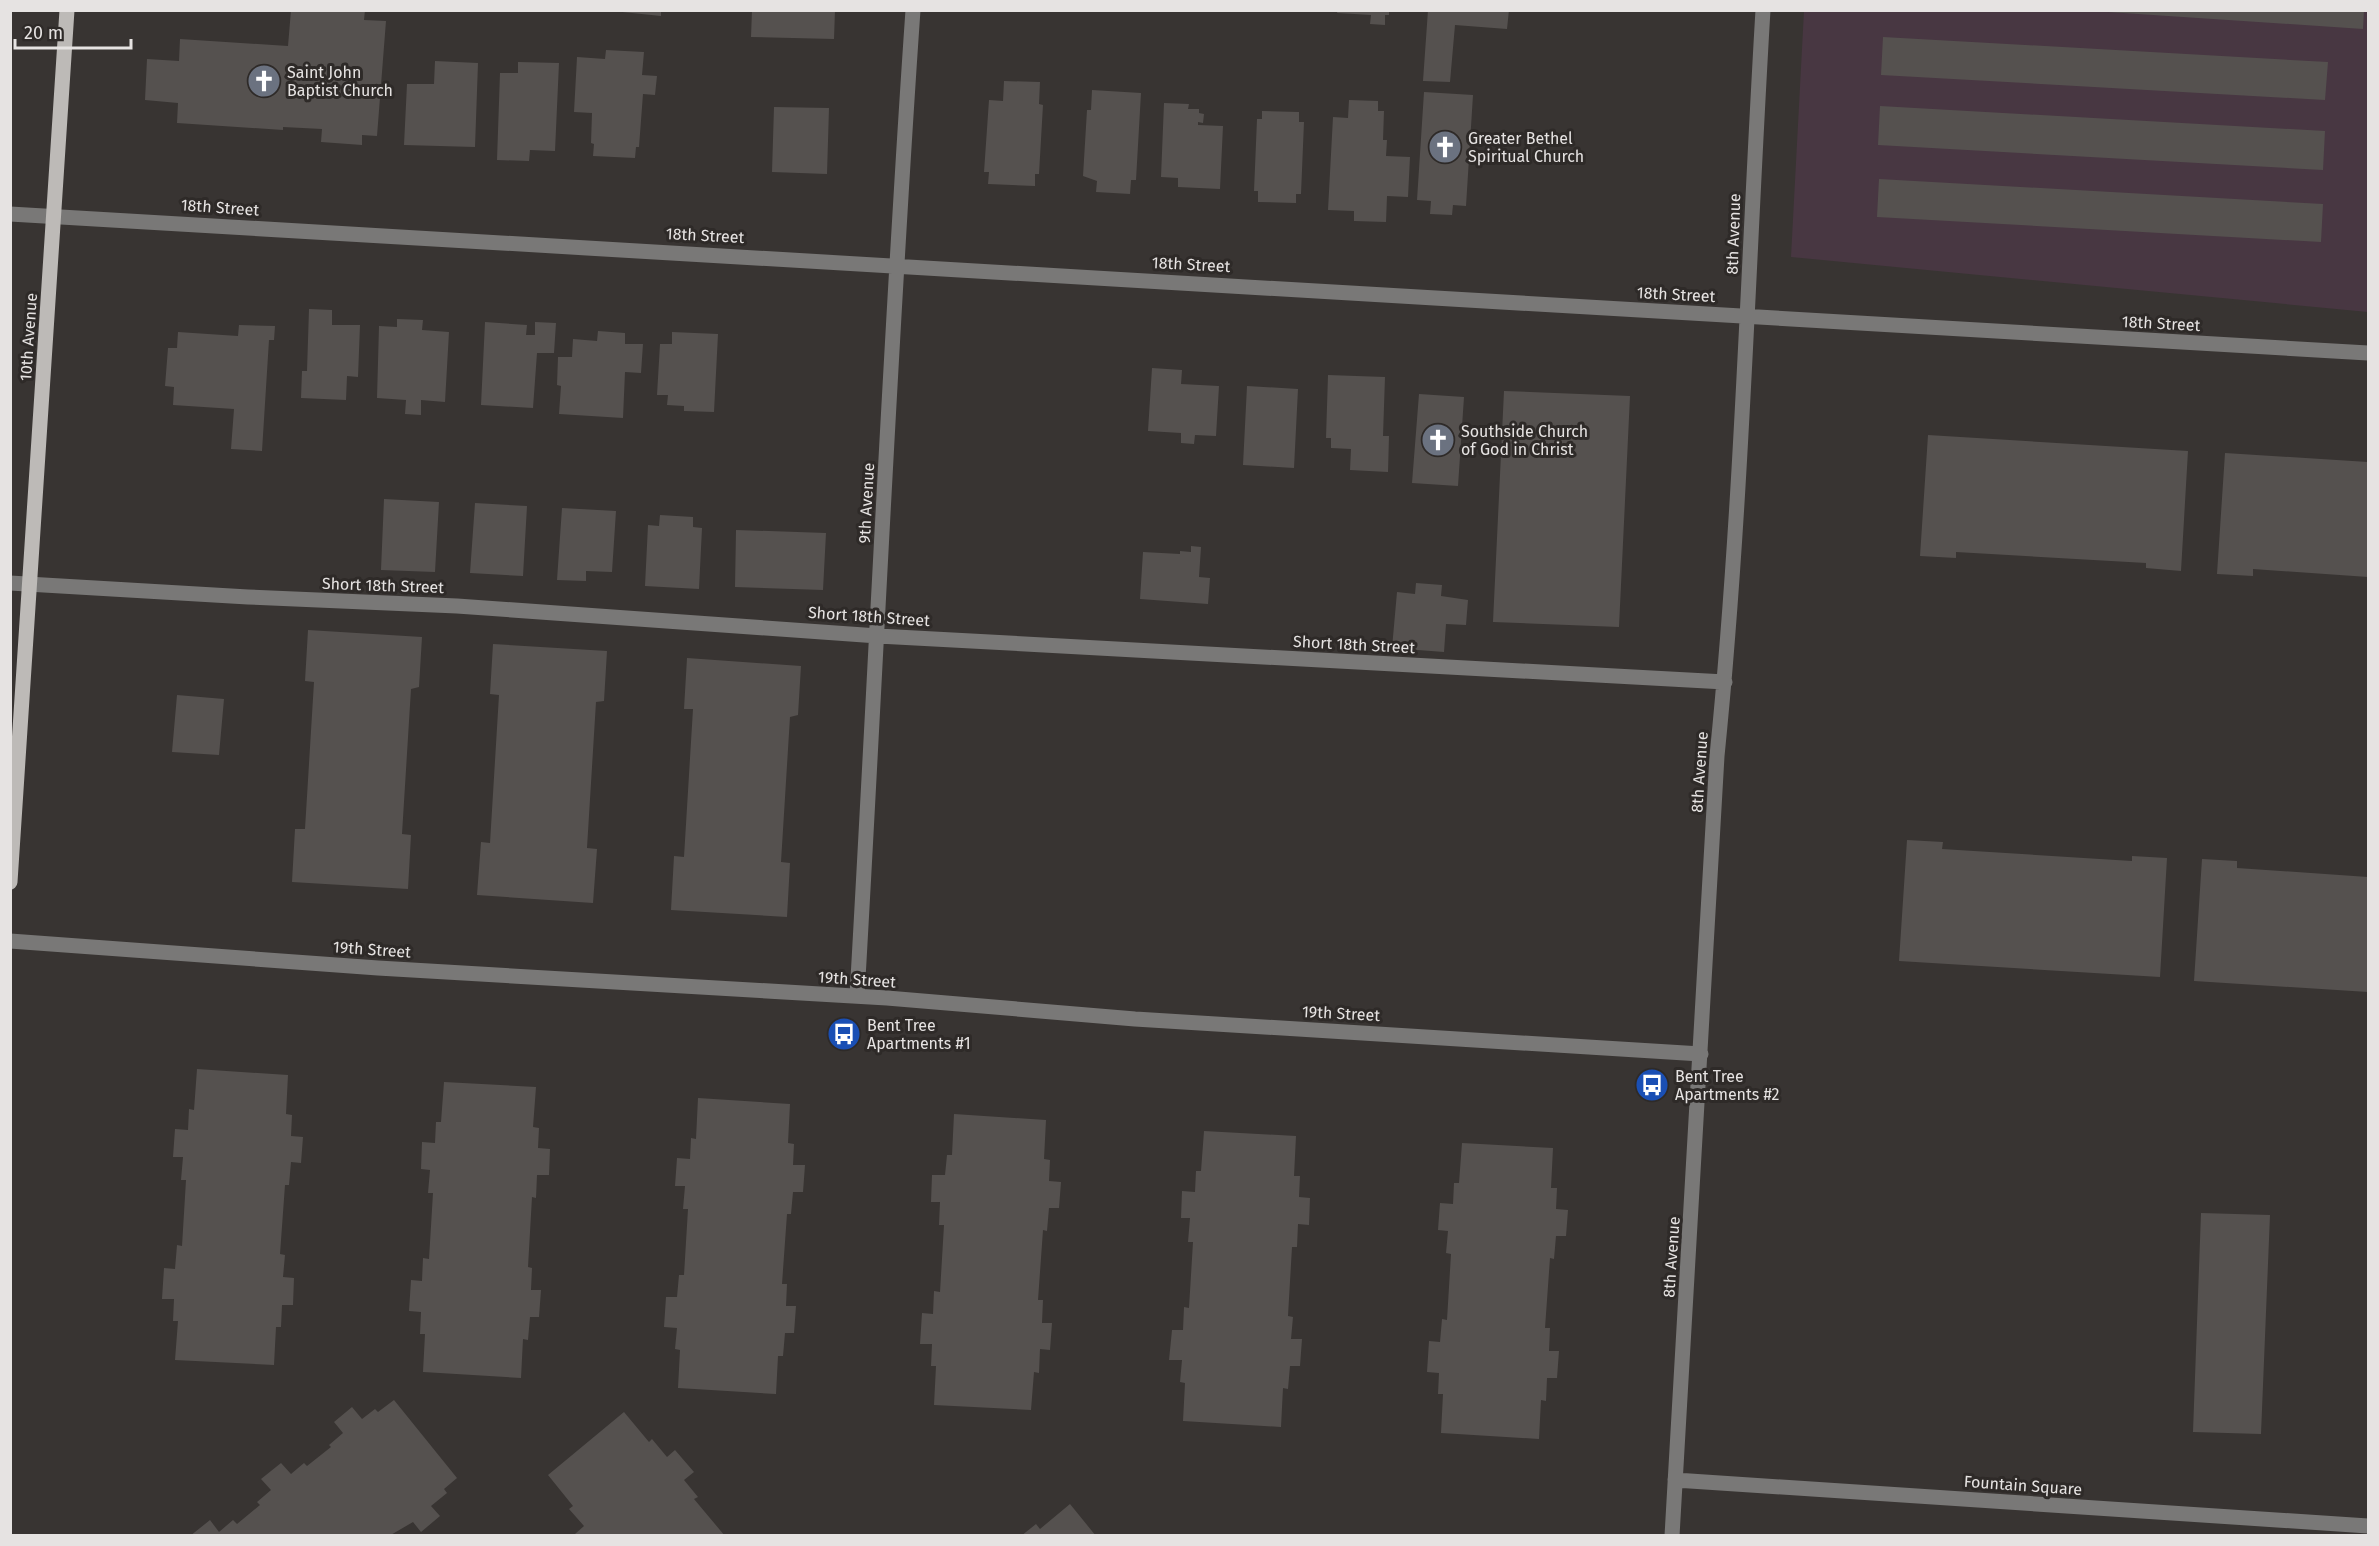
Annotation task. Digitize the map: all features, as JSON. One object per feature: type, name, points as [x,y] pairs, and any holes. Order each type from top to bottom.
[{"type":"main road","name":"10th Avenue","points":[[10,882],[67,10]]},
{"type":"street","name":"9th Avenue","points":[[857,996],[879,636],[895,264],[913,10]]},
{"type":"street","name":"8th Avenue","points":[[1672,1536],[1717,756],[1725,682],[1748,316],[1752,188],[1763,10]]},
{"type":"street","name":"18th Street","points":[[10,214],[895,264],[2368,353]]},
{"type":"street","name":"Short 18th Street","points":[[10,582],[248,597],[457,606],[879,636],[1725,682]]},
{"type":"street","name":"19th Street","points":[[10,941],[378,968],[857,996],[1135,1019],[1701,1054]]},
{"type":"street","name":"Fountain Square","points":[[1675,1480],[2368,1526]]},
{"type":"shaded area","points":[[1804,11],[2368,11],[2368,312],[1791,257]]},
{"type":"building","name":"Saint John Baptist Church","points":[[291,10],[365,10],[364,20],[386,21],[377,136],[362,135],[362,145],[321,142],[322,129],[283,127],[283,130],[177,123],[178,103],[145,100],[147,59],[179,61],[180,39],[288,46]]},
{"type":"building","points":[[603,10],[661,10],[661,16]]},
{"type":"building","points":[[752,10],[835,10],[834,39],[751,37]]},
{"type":"building","points":[[1338,10],[1389,10],[1389,15],[1385,15],[1385,25],[1370,24],[1371,15],[1337,13]]},
{"type":"building","points":[[1428,10],[1509,10],[1507,29],[1455,25],[1450,82],[1423,81]]},
{"type":"building","points":[[2078,10],[2364,10],[2363,29]]},
{"type":"building","points":[[1883,37],[2328,62],[2325,100],[1881,75]]},
{"type":"building","points":[[606,50],[644,52],[642,75],[657,76],[655,95],[643,94],[639,147],[636,147],[635,158],[593,156],[592,113],[574,112],[577,57],[605,59]]},
{"type":"building","points":[[435,61],[478,63],[475,147],[404,145],[407,84],[434,84]]},
{"type":"building","points":[[518,62],[559,63],[555,151],[530,150],[529,161],[497,160],[500,73],[518,73]]},
{"type":"building","points":[[1004,81],[1040,82],[1039,104],[1043,105],[1039,174],[1035,174],[1035,186],[988,184],[989,172],[984,172],[989,100],[1003,101]]},
{"type":"building","points":[[1092,90],[1141,93],[1136,180],[1131,180],[1130,194],[1096,192],[1097,181],[1083,176],[1087,110],[1091,110]]},
{"type":"building","name":"Greater Bethel Spiritual Church","points":[[1424,92],[1473,95],[1466,206],[1453,205],[1452,215],[1430,214],[1431,201],[1417,200]]},
{"type":"building","points":[[1349,100],[1378,101],[1378,111],[1384,111],[1383,140],[1387,140],[1386,156],[1410,157],[1408,197],[1387,196],[1386,222],[1354,221],[1354,211],[1328,210],[1333,117],[1348,118]]},
{"type":"building","points":[[1164,103],[1189,104],[1188,109],[1199,109],[1199,113],[1204,114],[1203,123],[1198,122],[1198,125],[1223,126],[1220,189],[1178,187],[1178,178],[1161,177]]},
{"type":"building","points":[[1880,106],[2325,131],[2323,170],[1878,145]]},
{"type":"building","points":[[774,107],[829,108],[827,174],[772,172]]},
{"type":"building","points":[[1262,111],[1299,112],[1299,122],[1304,122],[1301,194],[1296,194],[1296,203],[1258,202],[1258,191],[1254,191],[1257,119],[1262,119]]},
{"type":"building","points":[[1879,179],[2323,204],[2321,242],[1877,217]]},
{"type":"building","points":[[309,309],[332,310],[332,325],[360,325],[358,377],[347,376],[346,400],[301,398],[302,371],[307,371]]},
{"type":"building","points":[[397,319],[423,320],[422,330],[449,332],[445,402],[421,400],[421,415],[405,414],[406,400],[377,398],[379,326],[397,327]]},
{"type":"building","points":[[485,322],[527,325],[526,335],[535,335],[535,322],[556,323],[554,353],[537,353],[533,408],[481,405]]},
{"type":"building","points":[[239,325],[275,326],[274,340],[269,340],[262,451],[231,449],[234,409],[173,405],[174,387],[165,386],[168,348],[177,348],[178,332],[238,336]]},
{"type":"building","points":[[598,331],[625,333],[625,344],[643,344],[641,373],[625,372],[623,418],[559,414],[561,386],[557,385],[558,357],[572,357],[573,339],[597,341]]},
{"type":"building","points":[[672,332],[718,334],[714,412],[684,411],[684,406],[667,405],[668,395],[657,395],[660,344],[672,344]]},
{"type":"building","points":[[1152,368],[1182,370],[1181,384],[1219,386],[1216,436],[1195,435],[1194,444],[1181,443],[1181,433],[1148,431]]},
{"type":"building","points":[[1328,375],[1385,377],[1383,436],[1389,436],[1388,472],[1350,470],[1351,449],[1331,448],[1331,438],[1326,438]]},
{"type":"building","points":[[1247,386],[1298,389],[1294,468],[1243,465]]},
{"type":"building","points":[[1504,391],[1630,396],[1619,627],[1493,622]]},
{"type":"building","name":"Southside Church of God in Christ","points":[[1419,394],[1464,397],[1458,486],[1412,483]]},
{"type":"building","points":[[1928,435],[2188,451],[2181,571],[2146,568],[2146,563],[1956,552],[1956,558],[1920,556]]},
{"type":"building","points":[[2225,453],[2368,462],[2368,577],[2253,569],[2253,576],[2217,574]]},
{"type":"building","points":[[384,499],[439,502],[435,572],[381,570]]},
{"type":"building","points":[[475,503],[527,506],[523,576],[470,573]]},
{"type":"building","points":[[562,508],[616,511],[612,572],[586,571],[586,581],[557,580]]},
{"type":"building","points":[[660,515],[693,517],[693,527],[702,528],[699,589],[645,586],[648,525],[659,526]]},
{"type":"building","points":[[736,530],[826,533],[823,590],[735,587]]},
{"type":"building","points":[[1191,546],[1201,547],[1199,577],[1210,578],[1208,604],[1140,599],[1143,552],[1180,554],[1180,551],[1191,552]]},
{"type":"building","points":[[1416,583],[1442,585],[1441,596],[1468,600],[1466,625],[1446,624],[1444,652],[1392,648],[1397,592],[1415,594]]},
{"type":"building","points":[[308,630],[422,637],[419,687],[411,689],[402,834],[411,835],[408,889],[292,882],[295,829],[305,829],[314,682],[305,681]]},
{"type":"building","points":[[493,644],[607,651],[604,701],[596,702],[587,848],[597,849],[593,903],[477,895],[481,842],[490,843],[499,695],[490,694]]},
{"type":"building","points":[[687,658],[801,666],[798,715],[790,717],[781,862],[790,863],[787,917],[671,910],[674,856],[684,857],[693,709],[684,709]]},
{"type":"building","points":[[177,695],[224,699],[219,755],[172,752]]},
{"type":"building","points":[[1907,840],[1943,842],[1942,849],[2132,861],[2132,856],[2167,858],[2160,977],[1899,961]]},
{"type":"building","points":[[2202,859],[2237,861],[2237,868],[2368,877],[2368,992],[2194,981]]},
{"type":"building","points":[[197,1069],[288,1075],[286,1114],[292,1115],[291,1136],[303,1137],[301,1163],[291,1162],[289,1185],[285,1185],[280,1254],[285,1255],[283,1277],[294,1278],[293,1305],[282,1305],[281,1327],[276,1327],[274,1365],[175,1360],[178,1321],[173,1321],[174,1299],[162,1299],[164,1268],[175,1269],[177,1245],[182,1246],[186,1180],[181,1180],[183,1157],[173,1157],[175,1129],[188,1130],[189,1109],[194,1110]]},
{"type":"building","points":[[444,1082],[536,1087],[533,1127],[539,1128],[538,1148],[550,1149],[549,1175],[537,1175],[536,1198],[532,1197],[528,1267],[532,1268],[531,1290],[541,1290],[539,1317],[530,1317],[528,1340],[523,1339],[521,1378],[423,1372],[425,1334],[420,1334],[421,1312],[409,1311],[411,1280],[422,1281],[423,1258],[429,1259],[433,1193],[428,1193],[430,1170],[421,1169],[422,1142],[435,1143],[436,1122],[441,1122]]},
{"type":"building","points":[[698,1098],[790,1104],[788,1143],[794,1144],[793,1165],[805,1165],[803,1192],[793,1192],[791,1214],[787,1214],[782,1284],[787,1284],[786,1306],[796,1306],[794,1333],[785,1333],[783,1356],[778,1356],[776,1394],[678,1388],[680,1350],[675,1349],[677,1328],[664,1327],[666,1297],[677,1297],[679,1275],[684,1275],[688,1209],[683,1209],[685,1186],[675,1186],[677,1158],[690,1159],[691,1138],[696,1139]]},
{"type":"building","points":[[954,1114],[1046,1120],[1044,1159],[1050,1160],[1049,1181],[1061,1182],[1059,1208],[1049,1208],[1047,1231],[1043,1230],[1038,1300],[1043,1300],[1042,1323],[1052,1323],[1050,1350],[1040,1349],[1039,1373],[1034,1372],[1031,1410],[934,1405],[936,1366],[931,1366],[932,1344],[920,1344],[922,1313],[933,1314],[934,1291],[940,1292],[944,1225],[939,1225],[940,1202],[931,1202],[932,1175],[945,1175],[947,1155],[952,1155]]},
{"type":"building","points":[[1204,1131],[1296,1136],[1294,1176],[1300,1176],[1299,1197],[1310,1198],[1309,1225],[1298,1224],[1297,1247],[1292,1247],[1288,1316],[1293,1317],[1291,1339],[1302,1339],[1300,1366],[1290,1366],[1288,1389],[1283,1388],[1281,1427],[1183,1421],[1185,1383],[1180,1382],[1182,1360],[1169,1360],[1172,1330],[1183,1330],[1184,1307],[1189,1308],[1193,1242],[1188,1242],[1190,1218],[1181,1218],[1182,1191],[1195,1192],[1196,1171],[1201,1171]]},
{"type":"building","points":[[1462,1143],[1553,1148],[1551,1188],[1557,1188],[1556,1209],[1568,1210],[1566,1236],[1556,1236],[1554,1259],[1550,1258],[1545,1328],[1550,1328],[1549,1351],[1559,1351],[1557,1378],[1547,1378],[1546,1401],[1541,1400],[1539,1439],[1441,1433],[1443,1394],[1438,1394],[1439,1373],[1427,1372],[1429,1341],[1440,1342],[1442,1319],[1447,1320],[1451,1254],[1446,1253],[1448,1231],[1438,1230],[1440,1203],[1453,1204],[1454,1183],[1459,1183]]},
{"type":"building","points":[[2201,1213],[2270,1215],[2261,1434],[2193,1432]]},
{"type":"building","points":[[394,1400],[457,1478],[444,1489],[447,1493],[431,1506],[440,1516],[421,1532],[413,1522],[389,1536],[190,1536],[210,1520],[219,1532],[233,1520],[237,1524],[260,1505],[257,1502],[271,1490],[261,1479],[281,1463],[291,1474],[304,1463],[307,1466],[331,1447],[329,1445],[343,1433],[334,1422],[352,1407],[362,1419],[375,1409],[378,1412]]},
{"type":"building","points":[[624,1412],[649,1442],[652,1439],[667,1457],[675,1450],[694,1472],[684,1480],[698,1497],[694,1499],[725,1536],[575,1534],[584,1526],[569,1509],[573,1506],[548,1475]]},
{"type":"building","points":[[1070,1504],[1096,1536],[1021,1536],[1036,1524],[1040,1529]]},
{"type":"place","name":"Saint John Baptist Church","points":[[264,81]]},
{"type":"place","name":"Greater Bethel Spiritual Church","points":[[1445,147]]},
{"type":"place","name":"Southside Church of God in Christ","points":[[1438,440]]},
{"type":"place","name":"Bent Tree Apartments #1","points":[[844,1034]]},
{"type":"place","name":"Bent Tree Apartments #2","points":[[1652,1085]]}]
